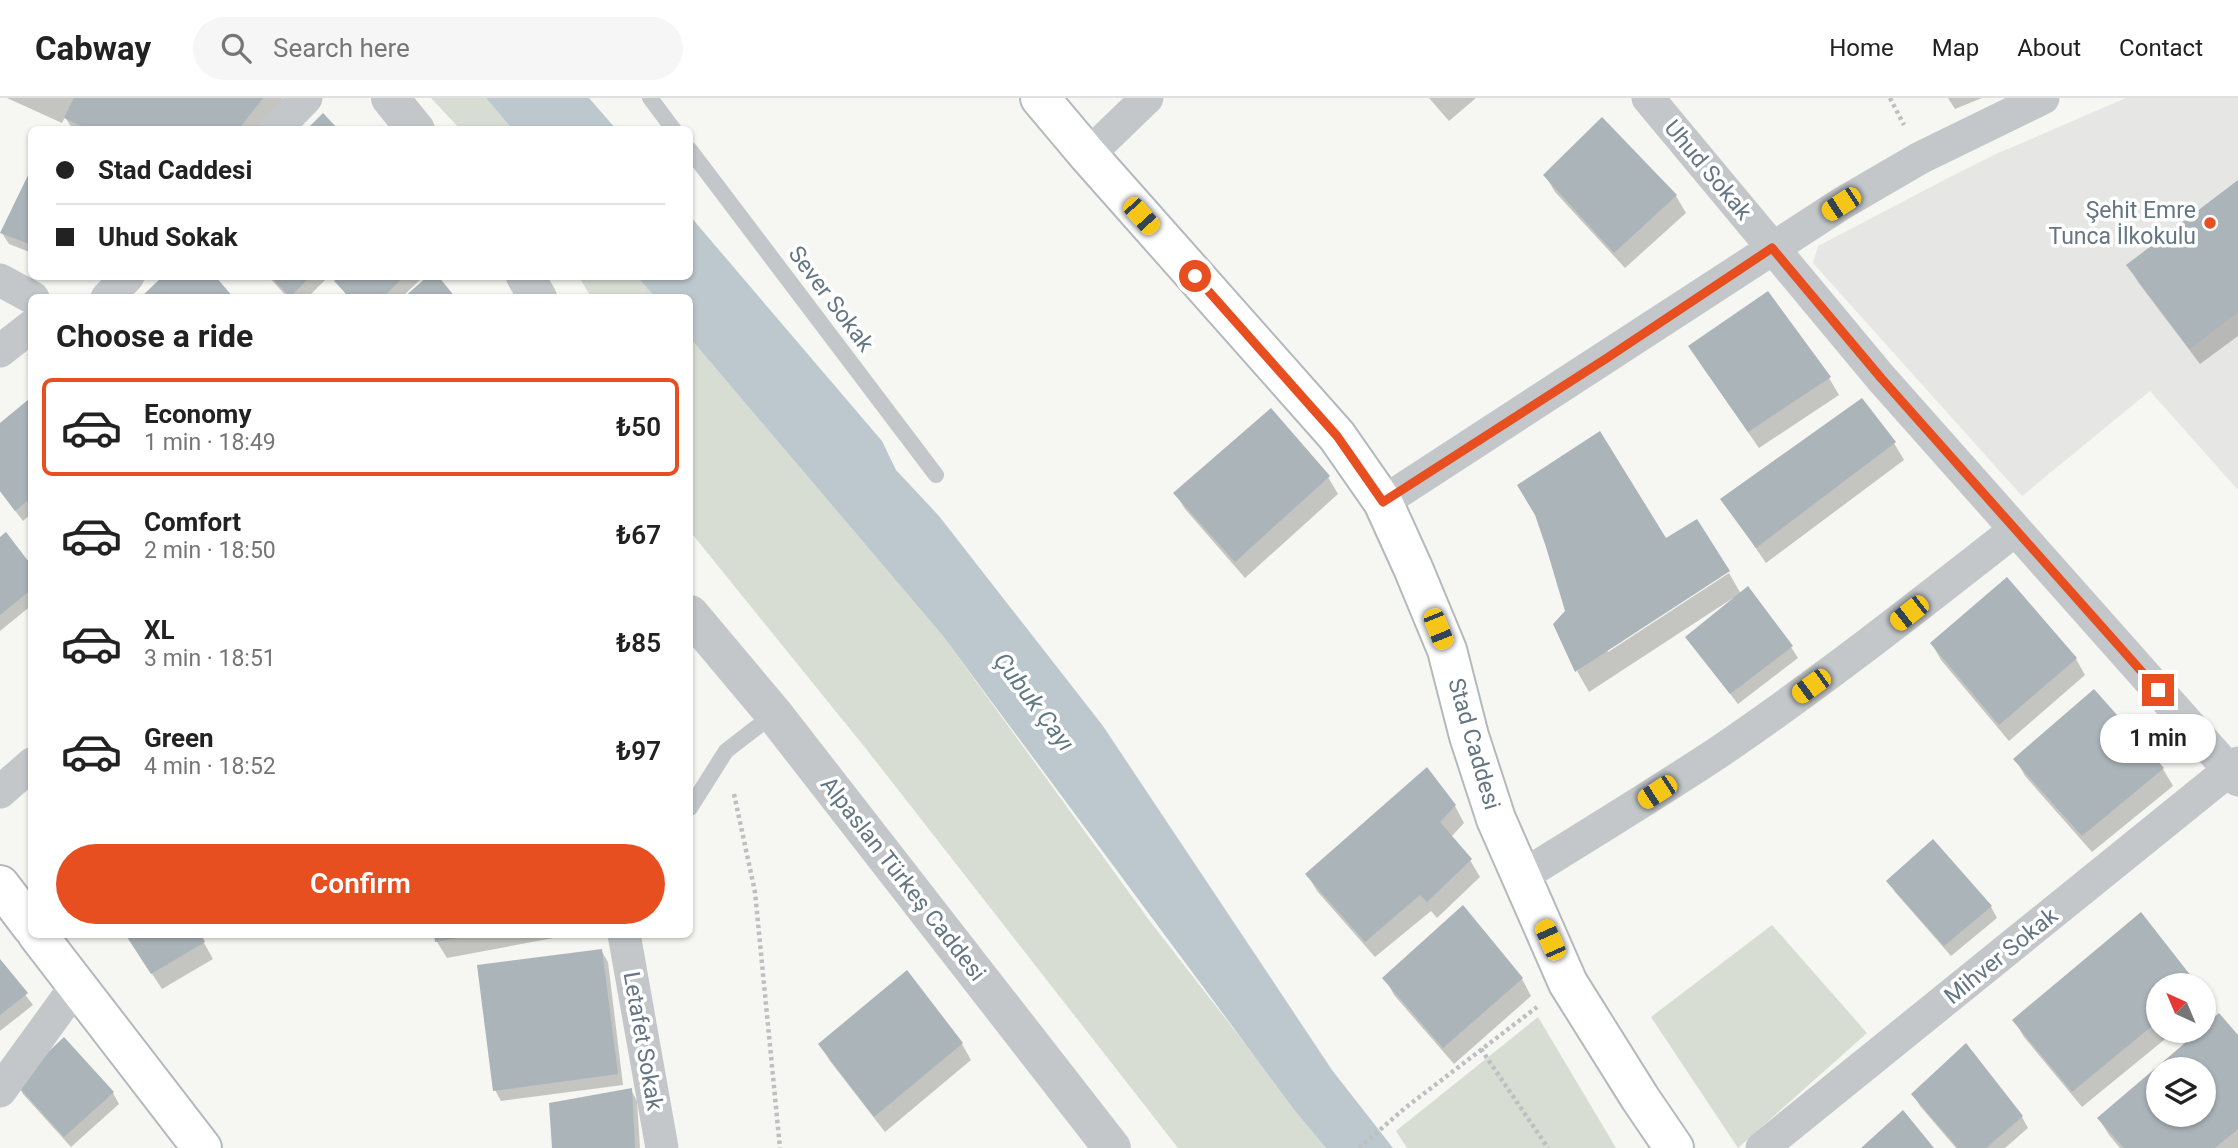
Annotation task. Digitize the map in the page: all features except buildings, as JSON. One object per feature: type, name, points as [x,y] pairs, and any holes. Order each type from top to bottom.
[{"type":"main road","name":"Stad Caddesi","points":[[1040,98],[1337,436],[1383,502],[1447,650],[1469,736],[1496,819],[1568,983],[1674,1148]]},
{"type":"main road","points":[[0,885],[28,922]]},
{"type":"main road","points":[[40,938],[202,1148]]},
{"type":"street","points":[[279,126],[306,98]]},
{"type":"street","points":[[390,98],[413,126]]},
{"type":"street","points":[[1088,155],[1147,98]]},
{"type":"street","name":"Uhud Sokak","points":[[1648,98],[1881,378],[2015,530],[2235,771]]},
{"type":"street","points":[[1383,502],[1841,204],[1920,158],[2043,98]]},
{"type":"street","points":[[0,280],[28,295]]},
{"type":"street","points":[[111,294],[124,280]]},
{"type":"street","points":[[0,351],[28,329]]},
{"type":"street","points":[[1521,876],[1716,753],[1888,629],[2015,530]]},
{"type":"street","name":"Alpaslan Türkeş Caddesi","points":[[693,618],[774,714],[1112,1148]]},
{"type":"street","name":"Mihver Sokak","points":[[1762,1148],[2235,771]]},
{"type":"street","name":"Letafet Sokak","points":[[625,938],[662,1148]]},
{"type":"street","points":[[0,1091],[76,986]]},
{"type":"lane","points":[[650,98],[671,126]]},
{"type":"lane","name":"Sever Sokak","points":[[693,154],[936,475]]},
{"type":"lane","points":[[693,803],[726,751],[774,714]]},
{"type":"path","points":[[726,751],[755,892],[780,1148]]},
{"type":"path","points":[[1359,1148],[1405,1108],[1568,983]]},
{"type":"path","points":[[1481,1049],[1548,1148]]},
{"type":"shaded area","points":[[431,98],[486,98],[509,126],[457,126]]},
{"type":"shaded area","points":[[2126,98],[2238,98],[2238,490],[2150,391],[2022,496],[1813,263],[1818,246],[1996,154]]},
{"type":"shaded area","points":[[581,280],[640,280],[652,294],[589,294]]},
{"type":"shaded area","points":[[693,342],[943,636],[1149,920],[1326,1148],[1178,1148],[867,750],[693,535]]},
{"type":"shaded area","points":[[1772,925],[1867,1033],[1738,1148],[1651,1017]]},
{"type":"shaded area","points":[[1538,1017],[1616,1148],[1407,1148],[1396,1131]]},
{"type":"water","points":[[486,98],[589,98],[613,126],[509,126]]},
{"type":"water","name":"Çubuk Çayı","points":[[693,220],[882,441],[896,470],[939,516],[1103,726],[1332,1070],[1393,1148],[1326,1148],[1293,1108],[943,636],[693,342],[693,294],[652,294],[640,280],[693,280]]},
{"type":"place","name":"Şehit Emre Tunca İlkokulu","points":[[2210,223]]},
{"type":"route","points":[[1195,276],[1337,436],[1383,502],[1772,248],[1881,378],[2158,690]]}]
